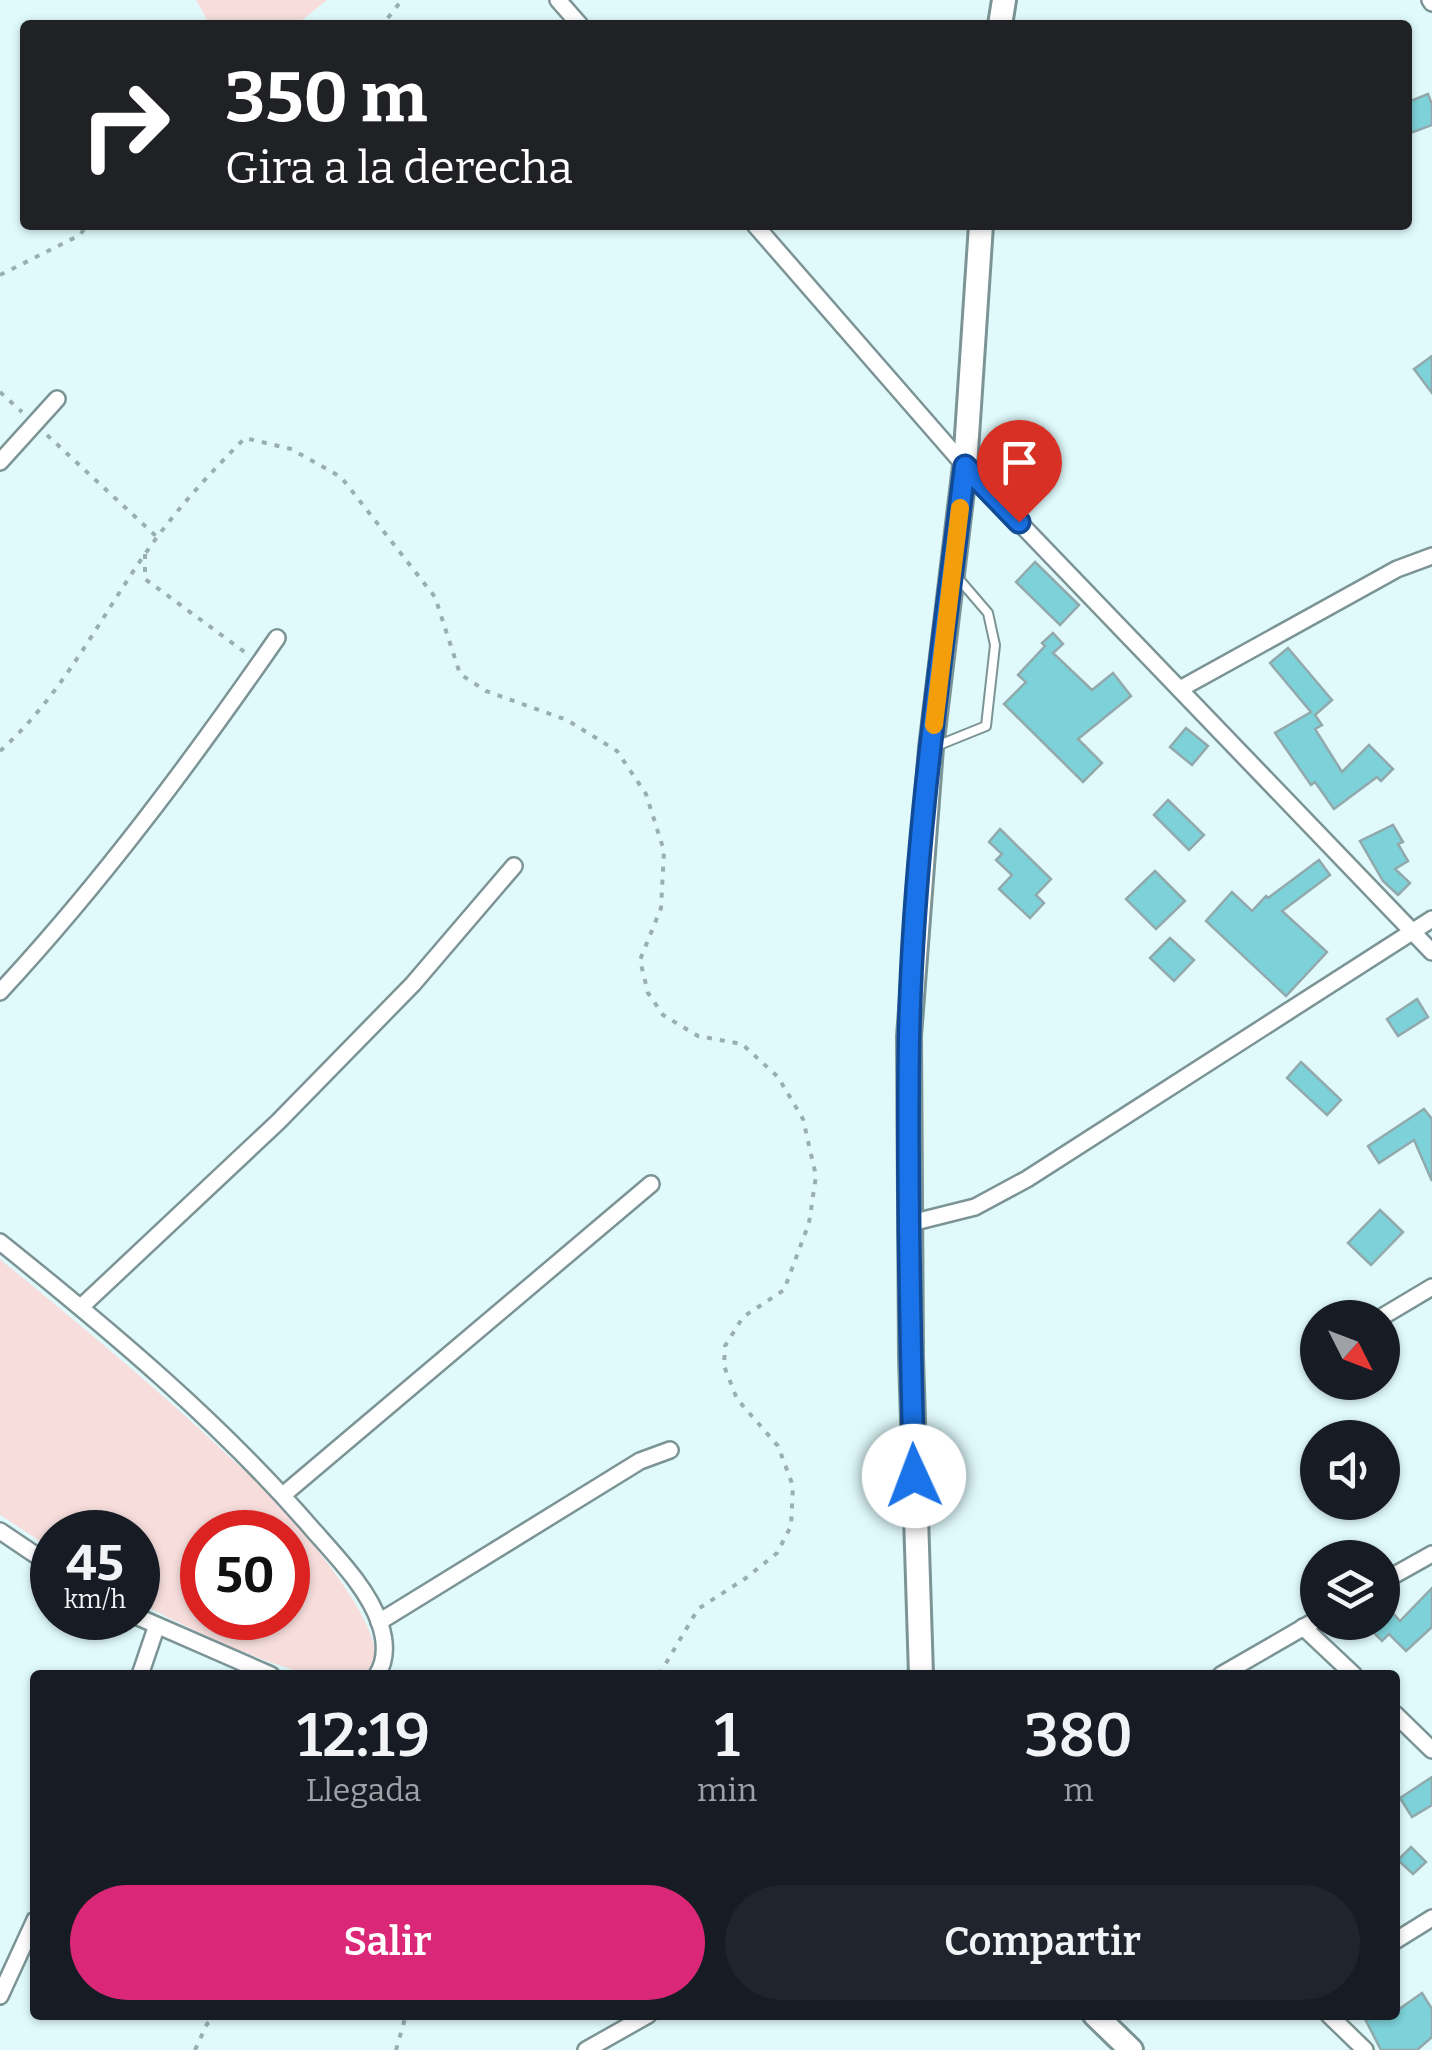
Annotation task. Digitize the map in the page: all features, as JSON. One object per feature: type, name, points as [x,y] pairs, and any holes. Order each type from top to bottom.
[{"type":"main road","points":[[921,1670],[910,1357],[909,1036],[931,748],[965,466],[982,230]]},
{"type":"main road","points":[[1101,2020],[1131,2050]]},
{"type":"street","points":[[558,0],[576,20]]},
{"type":"street","points":[[758,230],[965,466],[1432,952]]},
{"type":"street","points":[[0,462],[57,399]]},
{"type":"street","points":[[1180,689],[1397,568],[1432,556]]},
{"type":"street","points":[[0,992],[172,788],[276,638]]},
{"type":"street","points":[[81,1306],[292,1108],[414,984],[514,866]]},
{"type":"street","points":[[911,1223],[976,1207],[1026,1179],[1432,919]]},
{"type":"street","points":[[283,1495],[650,1184]]},
{"type":"street","points":[[0,1242],[81,1306],[185,1398],[283,1495],[333,1552],[380,1622],[385,1648],[380,1670]]},
{"type":"street","points":[[1400,1306],[1432,1287]]},
{"type":"street","points":[[380,1622],[640,1461],[670,1450]]},
{"type":"street","points":[[0,1531],[30,1551]]},
{"type":"street","points":[[1400,1572],[1432,1554]]},
{"type":"street","points":[[1229,1670],[1300,1628]]},
{"type":"street","points":[[160,1630],[259,1670]]},
{"type":"street","points":[[142,1670],[152,1640]]},
{"type":"street","points":[[1325,1640],[1350,1670]]},
{"type":"street","points":[[1400,1719],[1432,1750]]},
{"type":"street","points":[[1400,1938],[1432,1918]]},
{"type":"street","points":[[0,1996],[30,1931]]},
{"type":"street","points":[[586,2050],[639,2020]]},
{"type":"street","points":[[1334,2020],[1365,2050]]},
{"type":"lane","points":[[931,748],[986,726],[995,645],[988,614],[952,571]]},
{"type":"path","points":[[386,20],[402,0]]},
{"type":"path","points":[[0,276],[83,230]]},
{"type":"path","points":[[0,392],[158,537]]},
{"type":"path","points":[[0,752],[20,734],[88,642],[144,554],[180,508],[245,438],[291,448],[341,478],[435,597],[460,674],[486,691],[567,720],[617,750],[646,794],[664,851],[661,908],[640,960],[648,993],[663,1015],[698,1036],[742,1044],[778,1077],[804,1119],[816,1176],[809,1223],[784,1290],[743,1317],[725,1346],[724,1366],[737,1399],[778,1446],[793,1486],[791,1526],[777,1552],[698,1609],[662,1670]]},
{"type":"path","points":[[144,554],[145,580],[260,662]]},
{"type":"path","points":[[195,2050],[213,2020]]},
{"type":"path","points":[[396,2050],[405,2020]]},
{"type":"shaded area","points":[[196,0],[327,0],[302,20],[207,20]]},
{"type":"shaded area","points":[[0,1259],[166,1399],[284,1510],[180,1510],[180,1624],[160,1614],[160,1510],[30,1510],[30,1535],[0,1515]]},
{"type":"shaded area","points":[[310,1541],[364,1619],[374,1644],[374,1663],[366,1670],[296,1670],[216,1640],[310,1640]]},
{"type":"building","points":[[1428,94],[1432,125],[1412,132],[1412,100]]},
{"type":"building","points":[[1432,356],[1432,393],[1414,369]]},
{"type":"building","points":[[1035,562],[1079,605],[1060,625],[1016,582]]},
{"type":"building","points":[[1053,633],[1063,644],[1053,653],[1092,690],[1113,673],[1131,696],[1078,739],[1102,763],[1083,782],[1004,704],[1026,682],[1018,675]]},
{"type":"building","points":[[1288,648],[1332,700],[1315,715],[1322,725],[1315,729],[1342,772],[1369,745],[1393,769],[1381,781],[1377,777],[1334,809],[1315,782],[1311,785],[1275,733],[1311,712],[1270,663]]},
{"type":"building","points":[[1186,728],[1208,746],[1192,765],[1170,747]]},
{"type":"building","points":[[1168,800],[1204,835],[1189,850],[1154,815]]},
{"type":"building","points":[[1393,825],[1408,861],[1395,869],[1410,883],[1398,895],[1383,881],[1360,841]]},
{"type":"building","points":[[1000,829],[1051,879],[1036,895],[1044,903],[1030,918],[999,889],[1012,875],[996,860],[1002,854],[989,842]]},
{"type":"building","points":[[1319,860],[1330,875],[1282,911],[1327,952],[1286,996],[1206,921],[1232,892],[1252,911],[1266,896]]},
{"type":"building","points":[[1155,871],[1185,901],[1156,929],[1126,899]]},
{"type":"building","points":[[1170,938],[1194,960],[1174,981],[1150,958]]},
{"type":"building","points":[[1417,999],[1428,1017],[1398,1036],[1387,1019]]},
{"type":"building","points":[[1301,1062],[1341,1100],[1327,1115],[1287,1078]]},
{"type":"building","points":[[1424,1109],[1432,1119],[1432,1181],[1414,1140],[1379,1163],[1368,1146]]},
{"type":"building","points":[[1380,1210],[1403,1232],[1371,1265],[1348,1243]]},
{"type":"building","points":[[1432,1588],[1432,1627],[1406,1651],[1395,1640],[1400,1640],[1400,1621]]},
{"type":"building","points":[[1432,1777],[1432,1805],[1412,1817],[1400,1798]]},
{"type":"building","points":[[1411,1847],[1426,1862],[1413,1874],[1400,1858]]},
{"type":"building","points":[[1422,1993],[1432,2009],[1432,2037],[1417,2050],[1381,2050],[1366,2020],[1400,2020],[1400,2008]]},
{"type":"slow traffic","points":[[934,725],[960,508]]},
{"type":"route","points":[[914,1476],[909,1036],[931,748],[965,466],[1019,522]]}]
